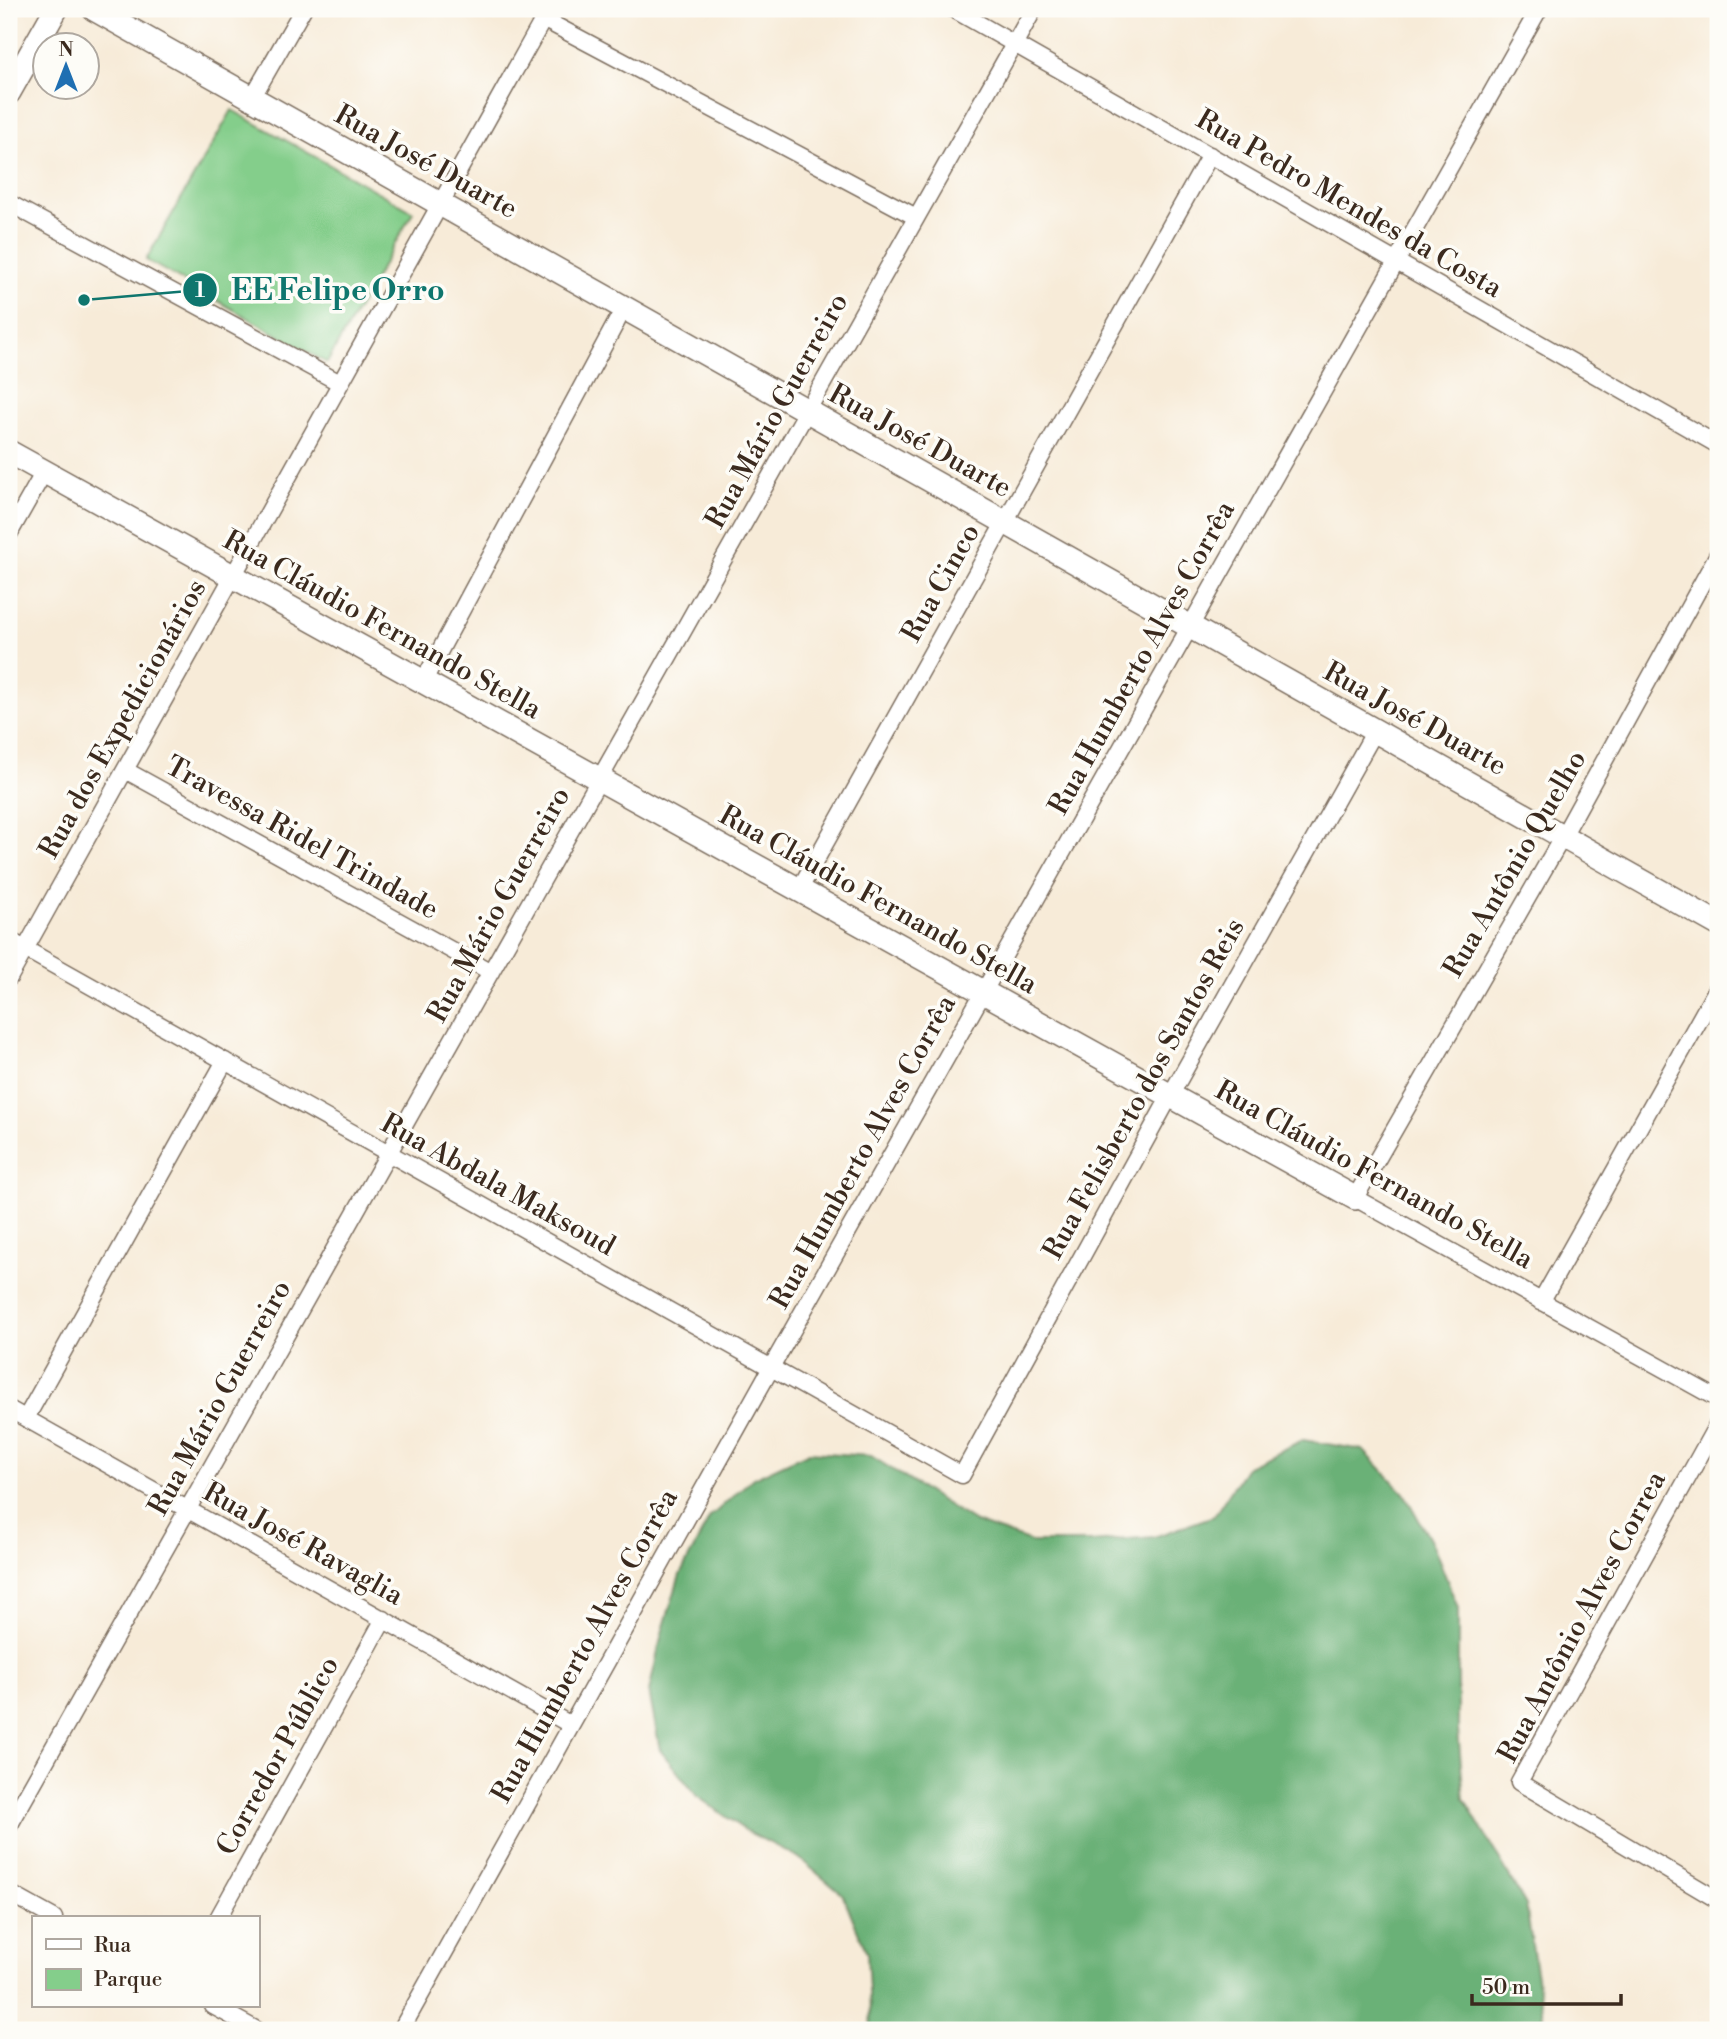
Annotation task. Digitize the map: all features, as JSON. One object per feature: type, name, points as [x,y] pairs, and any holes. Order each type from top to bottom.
[{"type":"street","points":[[9,92],[55,9]]},
{"type":"street","name":"Rua José Duarte","points":[[93,9],[1718,924]]},
{"type":"street","points":[[252,98],[303,9]]},
{"type":"street","name":"Rua Pedro Mendes da Costa","points":[[953,9],[1718,445]]},
{"type":"street","name":"Rua Mário Guerreiro","points":[[9,1826],[1034,9]]},
{"type":"street","name":"Rua Humberto Alves Corrêa","points":[[401,2030],[771,1368],[1539,9]]},
{"type":"street","points":[[546,14],[916,217]]},
{"type":"street","name":"Rua dos Expedicionários","points":[[9,978],[546,14]]},
{"type":"street","name":"Rua Cinco","points":[[799,890],[1210,155]]},
{"type":"street","points":[[9,203],[340,383]]},
{"type":"street","points":[[423,682],[624,308]]},
{"type":"street","name":"Rua Cláudio Fernando Stella","points":[[9,452],[1718,1399]]},
{"type":"street","points":[[9,534],[44,472]]},
{"type":"street","name":"Rua Antônio Quelho","points":[[1355,1198],[1563,836],[1718,554]]},
{"type":"street","name":"Rua Felisberto dos Santos Reis","points":[[962,1475],[1374,730]]},
{"type":"street","name":"Travessa Ridel Trindade","points":[[125,770],[491,972]]},
{"type":"street","name":"Rua Abdala Maksoud","points":[[9,940],[962,1475]]},
{"type":"street","points":[[1541,1302],[1718,987]]},
{"type":"street","points":[[26,1418],[225,1061]]},
{"type":"street","name":"Rua José Ravaglia","points":[[9,1409],[571,1725]]},
{"type":"street","name":"Rua Antônio Alves Correa","points":[[1714,1898],[1519,1782],[1718,1423]]},
{"type":"street","name":"Corredor Público","points":[[219,1916],[384,1619]]},
{"type":"street","points":[[1714,1898],[1718,1880]]},
{"type":"street","points":[[9,1893],[50,1916]]},
{"type":"street","points":[[217,2008],[257,2030]]},
{"type":"green space","points":[[232,110],[413,212],[327,363],[146,260]]},
{"type":"green space","points":[[1303,1440],[1363,1450],[1404,1493],[1434,1547],[1458,1608],[1458,1730],[1464,1799],[1526,1905],[1545,2030],[871,2030],[867,1953],[843,1895],[798,1857],[746,1831],[697,1796],[660,1750],[649,1692],[662,1633],[680,1575],[710,1517],[753,1478],[809,1452],[871,1456],[973,1521],[1031,1542],[1091,1542],[1154,1537],[1214,1516],[1247,1466]]},
{"type":"place","name":"EE Felipe Orro","points":[[84,300]]}]
